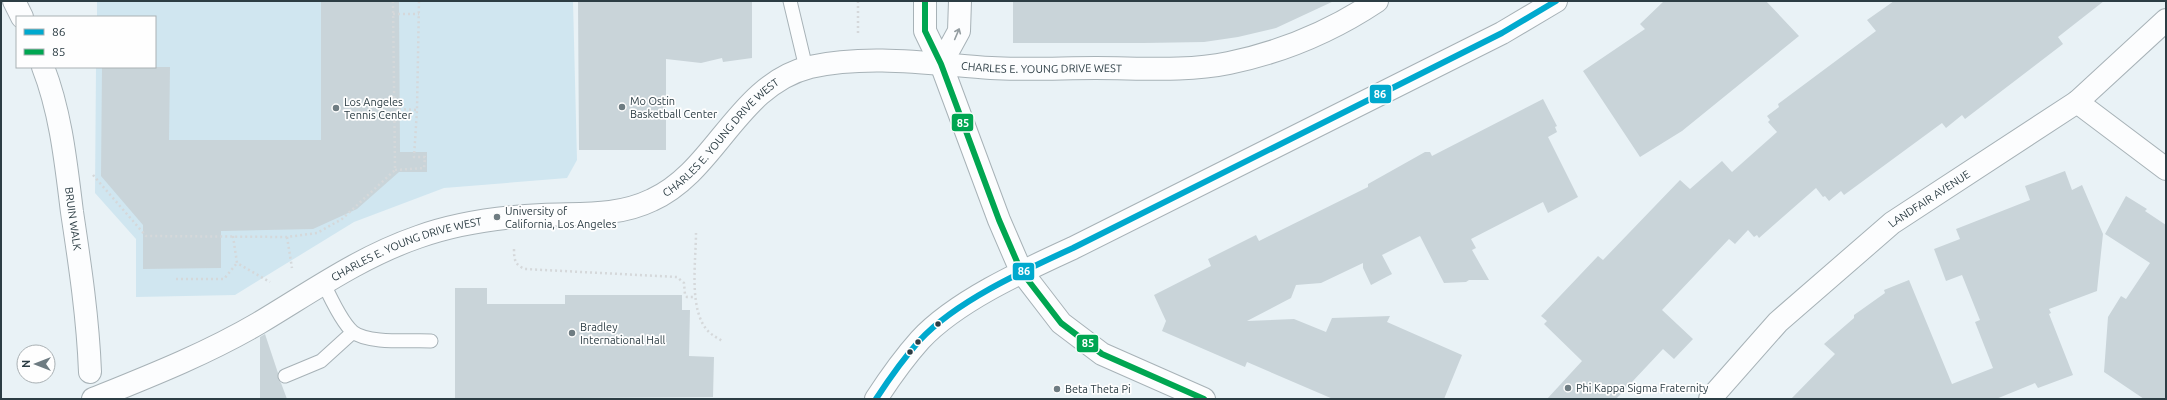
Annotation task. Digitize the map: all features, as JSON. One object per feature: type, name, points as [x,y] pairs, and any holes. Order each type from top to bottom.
[{"type":"street","points":[[14,1],[22,16]]},
{"type":"street","points":[[925,1],[925,31],[941,64],[999,220],[1021,271],[1061,323],[1102,354],[1204,399]]},
{"type":"street","points":[[941,64],[959,31],[960,1]]},
{"type":"street","name":"CHARLES E. YOUNG DRIVE WEST","points":[[94,399],[116,395],[215,347],[259,323],[323,282],[374,255],[420,236],[466,224],[539,215],[606,213],[627,209],[651,201],[678,186],[748,104],[774,84],[806,68],[838,63],[899,61],[995,68],[1168,68],[1227,64],[1284,49],[1340,24],[1376,1]]},
{"type":"street","points":[[876,399],[894,371],[925,335],[945,318],[1021,271],[1078,245],[1502,33],[1556,1]]},
{"type":"street","name":"LANDFAIR AVENUE","points":[[1710,399],[1778,322],[1892,223],[2077,102],[2166,20]]},
{"type":"street","name":"BRUIN WALK","points":[[43,68],[51,87],[65,157],[79,259],[90,372]]},
{"type":"street","points":[[2077,102],[2166,169]]},
{"type":"lane","points":[[790,1],[806,68]]},
{"type":"lane","points":[[323,282],[334,306],[353,332],[369,339],[431,341]]},
{"type":"lane","points":[[285,376],[321,361],[353,332]]},
{"type":"path","points":[[393,1],[395,170]]},
{"type":"path","points":[[65,157],[89,170],[146,236],[287,237],[318,233],[342,219],[395,170],[424,168],[425,157],[414,157],[417,110],[419,1]]},
{"type":"path","points":[[858,1],[858,35]]},
{"type":"path","points":[[393,14],[419,14]]},
{"type":"path","points":[[400,109],[417,110]]},
{"type":"path","points":[[696,233],[695,297],[700,317],[709,332],[722,341]]},
{"type":"path","points":[[176,279],[224,279],[237,263],[233,236]]},
{"type":"path","points":[[287,237],[292,268]]},
{"type":"path","points":[[514,249],[514,259],[518,266],[525,268],[677,277],[684,283],[685,294],[687,297],[695,297]]},
{"type":"path","points":[[237,263],[270,282]]},
{"type":"shaded area","name":"Los Angeles Tennis Center","points":[[97,1],[573,1],[577,160],[567,178],[444,188],[354,222],[235,295],[136,297],[136,239],[95,193],[96,68],[156,68],[156,16],[97,16]]},
{"type":"building","points":[[321,1],[399,1],[400,152],[427,152],[427,172],[399,172],[357,209],[313,229],[221,231],[221,268],[143,269],[143,225],[101,176],[102,68],[170,67],[169,140],[321,140]]},
{"type":"building","name":"Mo Ostin Basketball Center","points":[[578,1],[752,1],[752,58],[723,62],[722,58],[701,63],[666,59],[666,150],[579,150]]},
{"type":"building","points":[[1013,1],[1334,1],[1276,28],[1238,37],[1204,42],[1013,43]]},
{"type":"building","points":[[1664,1],[1766,1],[1799,36],[1682,131],[1640,157],[1583,71],[1645,29],[1640,24]]},
{"type":"building","points":[[1894,1],[2104,1],[2058,37],[2063,44],[1965,119],[1962,115],[1946,128],[1942,123],[1844,195],[1841,191],[1829,201],[1825,196],[1823,197],[1816,188],[1759,238],[1757,235],[1754,237],[1748,230],[1735,244],[1729,239],[1662,310],[1693,339],[1674,359],[1663,349],[1616,399],[1547,399],[1582,361],[1544,324],[1547,321],[1541,316],[1598,256],[1603,260],[1680,180],[1690,189],[1722,161],[1732,172],[1777,132],[1768,122],[1770,120],[1767,116],[1779,107],[1778,104],[1876,31],[1867,20]]},
{"type":"building","points":[[1543,99],[1557,126],[1555,127],[1557,132],[1548,137],[1578,197],[1548,213],[1543,202],[1471,239],[1476,248],[1472,250],[1489,280],[1469,280],[1466,282],[1444,283],[1420,236],[1382,255],[1392,274],[1371,285],[1363,268],[1363,263],[1321,283],[1296,285],[1291,298],[1247,321],[1294,319],[1326,332],[1332,318],[1390,316],[1387,322],[1462,355],[1444,399],[1333,399],[1247,362],[1245,367],[1162,331],[1166,321],[1154,295],[1211,266],[1208,259],[1256,235],[1259,241],[1368,187],[1368,184],[1425,152],[1430,152],[1432,156]]},
{"type":"building","points":[[2065,171],[2072,190],[2082,185],[2103,234],[2097,291],[2049,309],[2051,313],[2049,314],[2073,375],[2038,388],[2035,383],[1996,399],[1791,399],[1835,354],[1824,344],[1854,318],[1854,315],[1885,293],[1884,290],[1909,280],[1952,384],[1993,368],[1975,322],[1980,320],[1962,275],[1946,281],[1934,249],[1960,239],[1956,229],[2030,200],[2025,186]]},
{"type":"building","points":[[2126,196],[2147,209],[2145,211],[2166,225],[2166,399],[2144,399],[2104,372],[2108,317],[2121,296],[2126,299],[2150,263],[2105,234]]},
{"type":"building","name":"Bradley International Hall","points":[[455,288],[487,288],[487,304],[565,304],[565,295],[682,295],[682,310],[690,310],[689,356],[714,357],[713,397],[455,399]]},
{"type":"building","points":[[265,334],[278,373],[278,379],[287,399],[260,399],[260,337]]},
{"type":"transit line","name":"85","points":[[925,1],[925,31],[941,64],[999,220],[1021,271],[1061,323],[1102,354],[1204,399]]},
{"type":"transit line","name":"86","points":[[876,399],[896,369],[920,340],[952,312],[992,288],[1013,276],[1073,248],[1502,33],[1556,1]]},
{"type":"place","name":"Mo Ostin Basketball Center","points":[[622,107]]},
{"type":"place","name":"Los Angeles Tennis Center","points":[[336,108]]},
{"type":"place","name":"University of California, Los Angeles","points":[[497,217]]},
{"type":"place","name":"Bradley International Hall","points":[[572,333]]},
{"type":"place","name":"Phi Kappa Sigma Fraternity","points":[[1568,388]]},
{"type":"place","name":"Beta Theta Pi","points":[[1057,389]]}]
